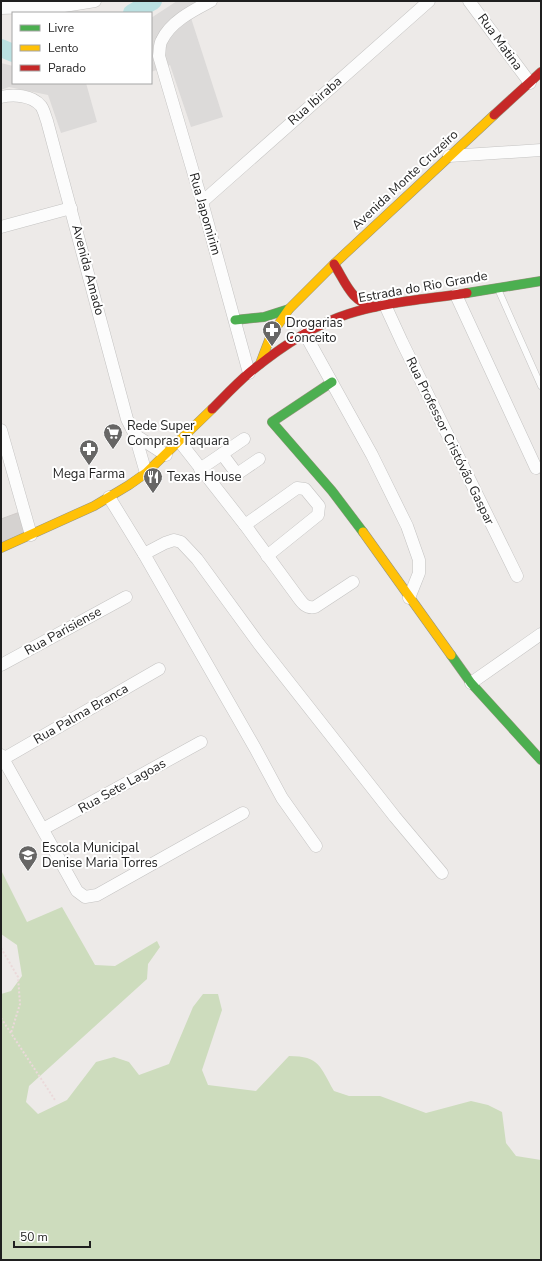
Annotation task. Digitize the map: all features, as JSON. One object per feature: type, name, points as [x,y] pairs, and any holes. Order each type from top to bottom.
[{"type":"street","points":[[1,8],[40,4],[64,6],[95,1]]},
{"type":"street","name":"Rua Japomirim","points":[[211,1],[180,20],[167,32],[161,41],[159,56],[202,202],[249,373]]},
{"type":"street","name":"Rua Ibiraba","points":[[202,202],[429,1]]},
{"type":"street","name":"Rua Matina","points":[[469,1],[530,83]]},
{"type":"street","name":"Avenida Monte Cruzeiro","points":[[260,364],[271,335],[289,309],[334,264],[541,72]]},
{"type":"street","name":"Avenida Amado","points":[[1,97],[19,96],[30,98],[40,105],[47,121],[127,419],[135,435],[146,473]]},
{"type":"street","points":[[449,156],[541,150]]},
{"type":"street","points":[[1,227],[71,208]]},
{"type":"street","points":[[334,264],[344,281],[359,301],[361,306],[357,312]]},
{"type":"street","name":"Estrada do Rio Grande","points":[[1,548],[94,506],[146,473],[180,442],[249,373],[291,342],[305,334],[347,314],[380,306],[541,281]]},
{"type":"street","points":[[456,295],[536,468]]},
{"type":"street","points":[[359,301],[366,305],[380,306]]},
{"type":"street","name":"Rua Professor Cristóvão Gaspar","points":[[380,306],[402,342],[517,576]]},
{"type":"street","name":"Avenida Monte Cruzeiro","points":[[235,320],[264,317],[289,309]]},
{"type":"street","points":[[305,334],[372,455],[407,526],[419,560],[419,573],[409,598]]},
{"type":"street","points":[[332,382],[272,422],[332,491],[471,683],[541,760]]},
{"type":"street","points":[[1,430],[31,535]]},
{"type":"street","points":[[135,435],[166,455]]},
{"type":"street","points":[[200,469],[244,439]]},
{"type":"street","points":[[180,442],[245,525],[306,607],[311,608],[315,606],[353,582]]},
{"type":"street","points":[[222,454],[237,474],[259,458]]},
{"type":"street","points":[[245,525],[297,488],[301,487],[305,489],[319,506],[318,515],[267,556]]},
{"type":"street","points":[[109,497],[144,554],[282,798],[316,846]]},
{"type":"street","points":[[144,554],[165,542],[174,540],[181,542],[197,559],[264,651],[395,817],[442,873]]},
{"type":"street","name":"Rua Parisiense","points":[[1,665],[126,597]]},
{"type":"street","points":[[471,683],[541,634]]},
{"type":"street","name":"Rua Palma Branca","points":[[2,757],[159,669]]},
{"type":"street","name":"Rua Sete Lagoas","points":[[43,829],[201,742]]},
{"type":"street","points":[[2,757],[77,891],[85,897],[97,895],[243,813]]},
{"type":"lane","points":[[498,287],[541,386]]},
{"type":"path","points":[[1,948],[18,977],[20,1004],[11,1033]]},
{"type":"path","points":[[1,1018],[55,1100]]},
{"type":"shaded area","points":[[177,1],[217,1],[191,18],[223,117],[191,127],[170,65],[152,72],[152,17]]},
{"type":"shaded area","points":[[1,63],[12,66],[12,84],[86,84],[97,122],[61,133],[48,95],[9,87],[1,90]]},
{"type":"green space","points":[[1,870],[27,922],[62,907],[95,965],[115,966],[157,941],[160,947],[148,964],[147,979],[29,1086],[26,1102],[38,1114],[67,1100],[96,1062],[114,1057],[129,1062],[139,1075],[169,1064],[193,1007],[203,994],[218,994],[222,1010],[202,1070],[208,1085],[256,1091],[289,1056],[307,1058],[318,1064],[334,1091],[349,1096],[380,1096],[426,1113],[471,1101],[488,1105],[502,1112],[506,1143],[516,1156],[541,1160],[541,1260],[1,1260],[1,994],[11,991],[22,976],[17,945],[1,934]]},
{"type":"building","points":[[20,512],[26,533],[1,542],[1,519]]},
{"type":"waterway","points":[[134,12],[153,1]]},
{"type":"waterway","points":[[1,48],[12,53]]},
{"type":"traffic: fast","points":[[467,293],[541,281]]},
{"type":"traffic: fast","points":[[235,320],[264,317],[289,309]]},
{"type":"traffic: fast","points":[[332,382],[272,422],[332,491],[363,532]]},
{"type":"traffic: fast","points":[[451,655],[471,683],[541,760]]},
{"type":"traffic: slow","points":[[260,364],[271,335],[289,309],[334,264],[494,115]]},
{"type":"traffic: slow","points":[[1,548],[94,506],[129,485],[146,473],[212,409]]},
{"type":"traffic: slow","points":[[363,532],[451,655]]},
{"type":"traffic: jam","points":[[494,115],[541,72]]},
{"type":"traffic: jam","points":[[334,264],[350,291],[360,301],[375,307]]},
{"type":"traffic: jam","points":[[212,409],[249,373],[283,347],[309,331],[335,319],[376,306],[467,293]]},
{"type":"place","name":"Drogarias Conceito","points":[[272,347]]},
{"type":"place","name":"Rede Super Compras Taquara","points":[[113,450]]},
{"type":"place","name":"Mega Farma","points":[[89,466]]},
{"type":"place","name":"Texas House","points":[[153,494]]},
{"type":"place","name":"Escola Municipal Denise Maria Torres","points":[[28,872]]}]
